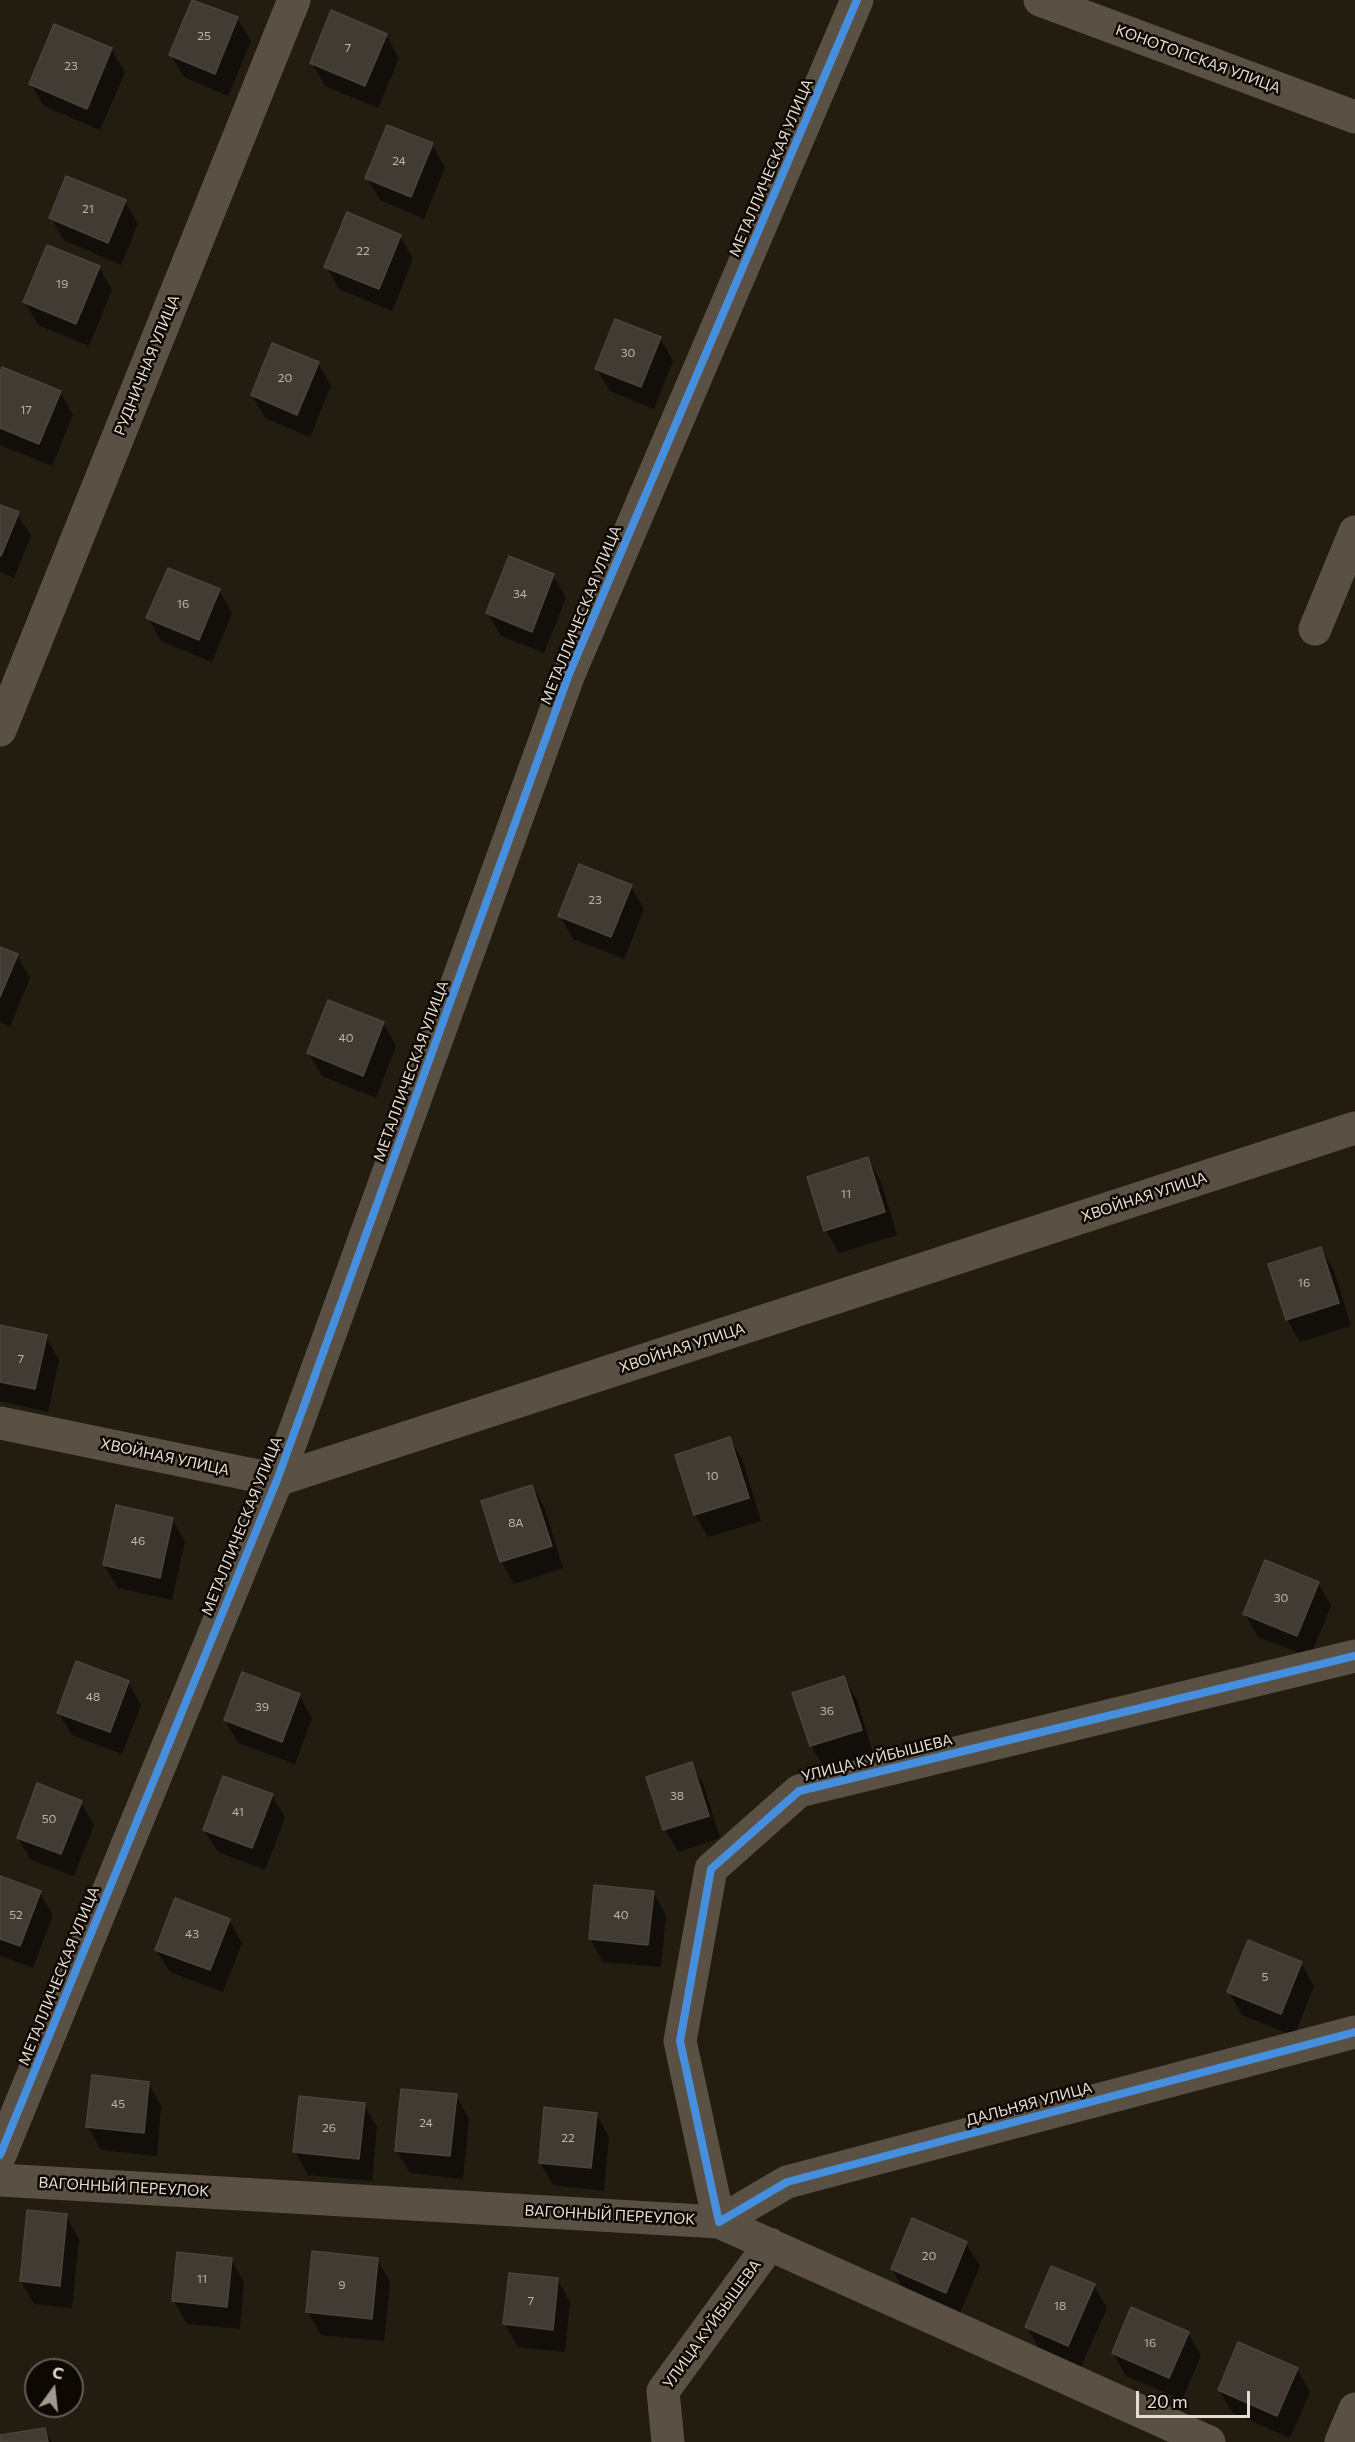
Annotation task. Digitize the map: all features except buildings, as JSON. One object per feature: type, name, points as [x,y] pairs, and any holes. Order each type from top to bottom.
[{"type":"street","name":"РУДНИЧНАЯ УЛИЦА","points":[[0,730],[294,0]]},
{"type":"street","name":"МЕТАЛЛИЧЕСКАЯ УЛИЦА","points":[[0,2155],[277,1480],[569,674],[857,0]]},
{"type":"street","name":"КОНОТОПСКАЯ УЛИЦА","points":[[1040,0],[1355,117]]},
{"type":"street","points":[[1315,629],[1355,532]]},
{"type":"street","name":"ХВОЙНАЯ УЛИЦА","points":[[0,1423],[277,1480],[1355,1128]]},
{"type":"street","name":"УЛИЦА КУЙБЫШЕВА","points":[[719,2222],[680,2041],[711,1869],[790,1798],[799,1791],[1355,1656]]},
{"type":"street","name":"ДАЛЬНЯЯ УЛИЦА","points":[[719,2222],[787,2182],[1355,2032]]},
{"type":"street","name":"ВАГОННЫЙ ПЕРЕУЛОК","points":[[0,2180],[719,2222],[1209,2442]]},
{"type":"street","name":"УЛИЦА КУЙБЫШЕВА","points":[[668,2442],[663,2391],[770,2244]]},
{"type":"street","points":[[1341,2442],[1355,2409]]},
{"type":"cycle path","points":[[0,2155],[277,1480],[569,674],[857,0]]},
{"type":"cycle path","points":[[1355,1656],[799,1791],[711,1869],[680,2041],[719,2222],[787,2182],[1355,2032]]}]
